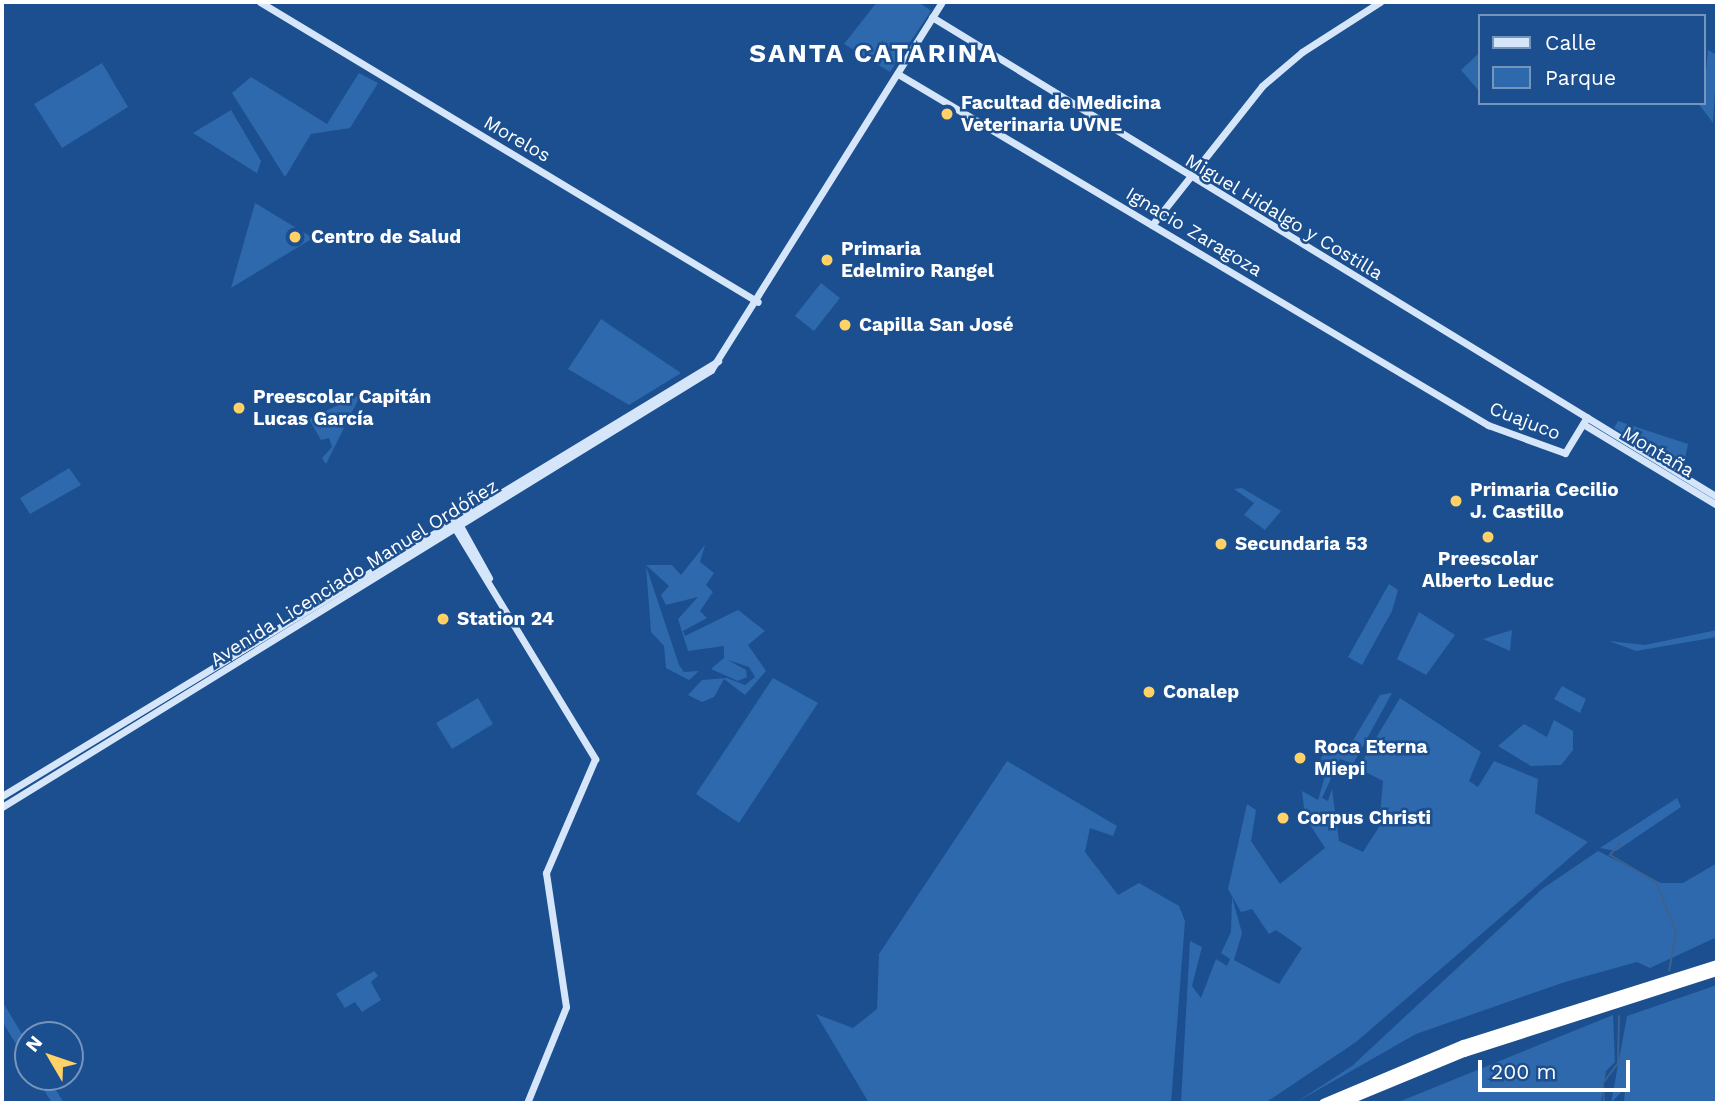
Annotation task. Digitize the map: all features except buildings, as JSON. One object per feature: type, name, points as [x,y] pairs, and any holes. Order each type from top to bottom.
[{"type":"highway","points":[[1323,1103],[1463,1044],[1717,964]]},
{"type":"highway","points":[[1340,1103],[1464,1052],[1717,971]]},
{"type":"main road","name":"Morelos","points":[[260,2],[758,302]]},
{"type":"main road","name":"Avenida Licenciado Manuel Ordóñez","points":[[2,796],[393,563],[718,361],[758,302],[942,2]]},
{"type":"main road","points":[[1152,225],[1251,99],[1302,52],[1380,2]]},
{"type":"main road","name":"Miguel Hidalgo y Costilla","points":[[932,18],[1585,420]]},
{"type":"main road","name":"Ignacio Zaragoza","points":[[898,74],[1473,418]]},
{"type":"main road","name":"Cuajuco","points":[[1473,418],[1565,453],[1585,420]]},
{"type":"main road","name":"Montaña","points":[[1585,420],[1717,505]]},
{"type":"main road","name":"Montaña","points":[[1619,442],[1717,497]]},
{"type":"main road","name":"Avenida Licenciado Manuel Ordóñez","points":[[2,807],[371,580],[407,548],[456,523]]},
{"type":"main road","points":[[456,523],[595,759],[546,873],[566,1007],[527,1103]]},
{"type":"green space","points":[[877,2],[919,2],[931,11],[890,72],[844,44]]},
{"type":"green space","points":[[1708,50],[1717,55],[1713,123],[1700,105],[1705,105]]},
{"type":"green space","points":[[1478,54],[1478,90],[1461,70]]},
{"type":"green space","points":[[102,63],[128,107],[62,148],[34,104]]},
{"type":"green space","points":[[359,73],[378,83],[350,128],[311,134],[285,177],[232,93],[251,77],[327,124]]},
{"type":"green space","points":[[231,110],[261,161],[257,173],[193,133]]},
{"type":"green space","points":[[255,203],[313,238],[231,288]]},
{"type":"green space","points":[[821,283],[840,298],[814,331],[795,316]]},
{"type":"green space","points":[[601,319],[681,373],[629,405],[568,369]]},
{"type":"green space","points":[[361,394],[326,464],[322,458],[332,447],[329,438],[321,440],[309,419]]},
{"type":"green space","points":[[1618,421],[1688,444],[1683,468],[1614,428]]},
{"type":"green space","points":[[69,468],[81,485],[30,514],[20,498]]},
{"type":"green space","points":[[1242,488],[1281,511],[1265,530],[1244,515],[1254,503],[1234,489]]},
{"type":"green space","points":[[705,545],[700,562],[714,573],[706,585],[713,592],[700,611],[707,618],[683,631],[685,636],[738,610],[765,631],[748,645],[766,671],[745,695],[724,679],[714,697],[702,702],[688,695],[702,680],[727,678],[745,685],[755,677],[749,667],[728,660],[746,670],[747,677],[738,681],[711,669],[724,658],[724,646],[688,651],[678,619],[698,597],[666,605],[661,595],[669,586],[646,565],[672,565],[681,575]]},
{"type":"green space","points":[[646,566],[679,665],[684,672],[699,671],[689,680],[666,668],[664,646],[651,632]]},
{"type":"green space","points":[[1389,584],[1398,590],[1392,611],[1362,665],[1348,657]]},
{"type":"green space","points":[[1419,612],[1455,635],[1426,675],[1397,659]]},
{"type":"green space","points":[[1512,630],[1510,651],[1483,639]]},
{"type":"green space","points":[[1717,630],[1717,637],[1636,651],[1609,641],[1645,645]]},
{"type":"green space","points":[[773,678],[818,703],[739,823],[696,794]]},
{"type":"green space","points":[[1562,686],[1586,699],[1580,713],[1554,699]]},
{"type":"green space","points":[[1392,693],[1353,764],[1340,759],[1322,798],[1328,801],[1332,789],[1339,841],[1363,852],[1379,827],[1383,781],[1358,768],[1400,698],[1481,752],[1469,781],[1478,787],[1494,761],[1538,779],[1535,813],[1588,842],[1356,1042],[1265,1103],[1181,1103],[1190,941],[1202,947],[1192,986],[1201,998],[1216,959],[1227,966],[1230,959],[1221,953],[1231,932],[1232,897],[1242,933],[1234,960],[1279,984],[1302,948],[1276,930],[1269,934],[1252,909],[1241,912],[1228,889],[1247,804],[1256,810],[1251,841],[1280,884],[1325,848],[1305,817],[1302,791],[1318,800],[1325,776],[1315,769],[1324,753],[1334,746],[1346,752],[1380,695]]},
{"type":"green space","points":[[478,698],[493,724],[452,749],[436,723]]},
{"type":"green space","points":[[1554,720],[1573,731],[1573,750],[1561,765],[1531,766],[1498,746],[1524,724],[1547,737]]},
{"type":"green space","points":[[1007,761],[1117,826],[1113,836],[1090,828],[1085,852],[1118,895],[1139,883],[1179,906],[1185,921],[1171,1103],[869,1103],[816,1014],[853,1028],[877,1009],[879,954]]},
{"type":"green space","points":[[1677,798],[1681,807],[1616,851],[1600,848]]},
{"type":"green space","points":[[1598,851],[1661,883],[1683,883],[1717,863],[1717,937],[1650,968],[1637,962],[1565,982],[1416,1034],[1295,1103],[1352,1066],[1542,889]]},
{"type":"green space","points":[[374,971],[378,976],[371,982],[381,1000],[362,1012],[355,1002],[345,1008],[336,994]]},
{"type":"green space","points":[[1717,985],[1717,1103],[1624,1103],[1625,1088],[1611,1103],[1627,1016]]},
{"type":"green space","points":[[2,1001],[14,1021],[14,1041],[2,1021]]},
{"type":"green space","points":[[1613,1015],[1615,1062],[1606,1071],[1601,1103],[1396,1103]]},
{"type":"green space","points":[[45,1091],[57,1091],[64,1103],[52,1103]]},
{"type":"waterway","points":[[1620,843],[1610,855],[1656,882],[1676,932],[1669,970]]},
{"type":"waterway","points":[[1604,1103],[1603,1083],[1618,1063],[1619,1016]]},
{"type":"place","name":"Facultad de Medicina Veterinaria UVNE","points":[[947,114]]},
{"type":"place","name":"Centro de Salud","points":[[295,237]]},
{"type":"place","name":"Primaria Edelmiro Rangel","points":[[827,260]]},
{"type":"place","name":"Capilla San José","points":[[845,325]]},
{"type":"place","name":"Preescolar Capitán Lucas García","points":[[239,408]]},
{"type":"place","name":"Primaria Cecilio J. Castillo","points":[[1456,501]]},
{"type":"place","name":"Preescolar Alberto Leduc","points":[[1488,537]]},
{"type":"place","name":"Secundaria 53","points":[[1221,544]]},
{"type":"place","name":"Station 24","points":[[443,619]]},
{"type":"place","name":"Conalep","points":[[1149,692]]},
{"type":"place","name":"Roca Eterna Miepi","points":[[1300,758]]},
{"type":"place","name":"Corpus Christi","points":[[1283,818]]},
{"type":"district","name":"SANTA CATARINA","points":[[874,54]]}]
